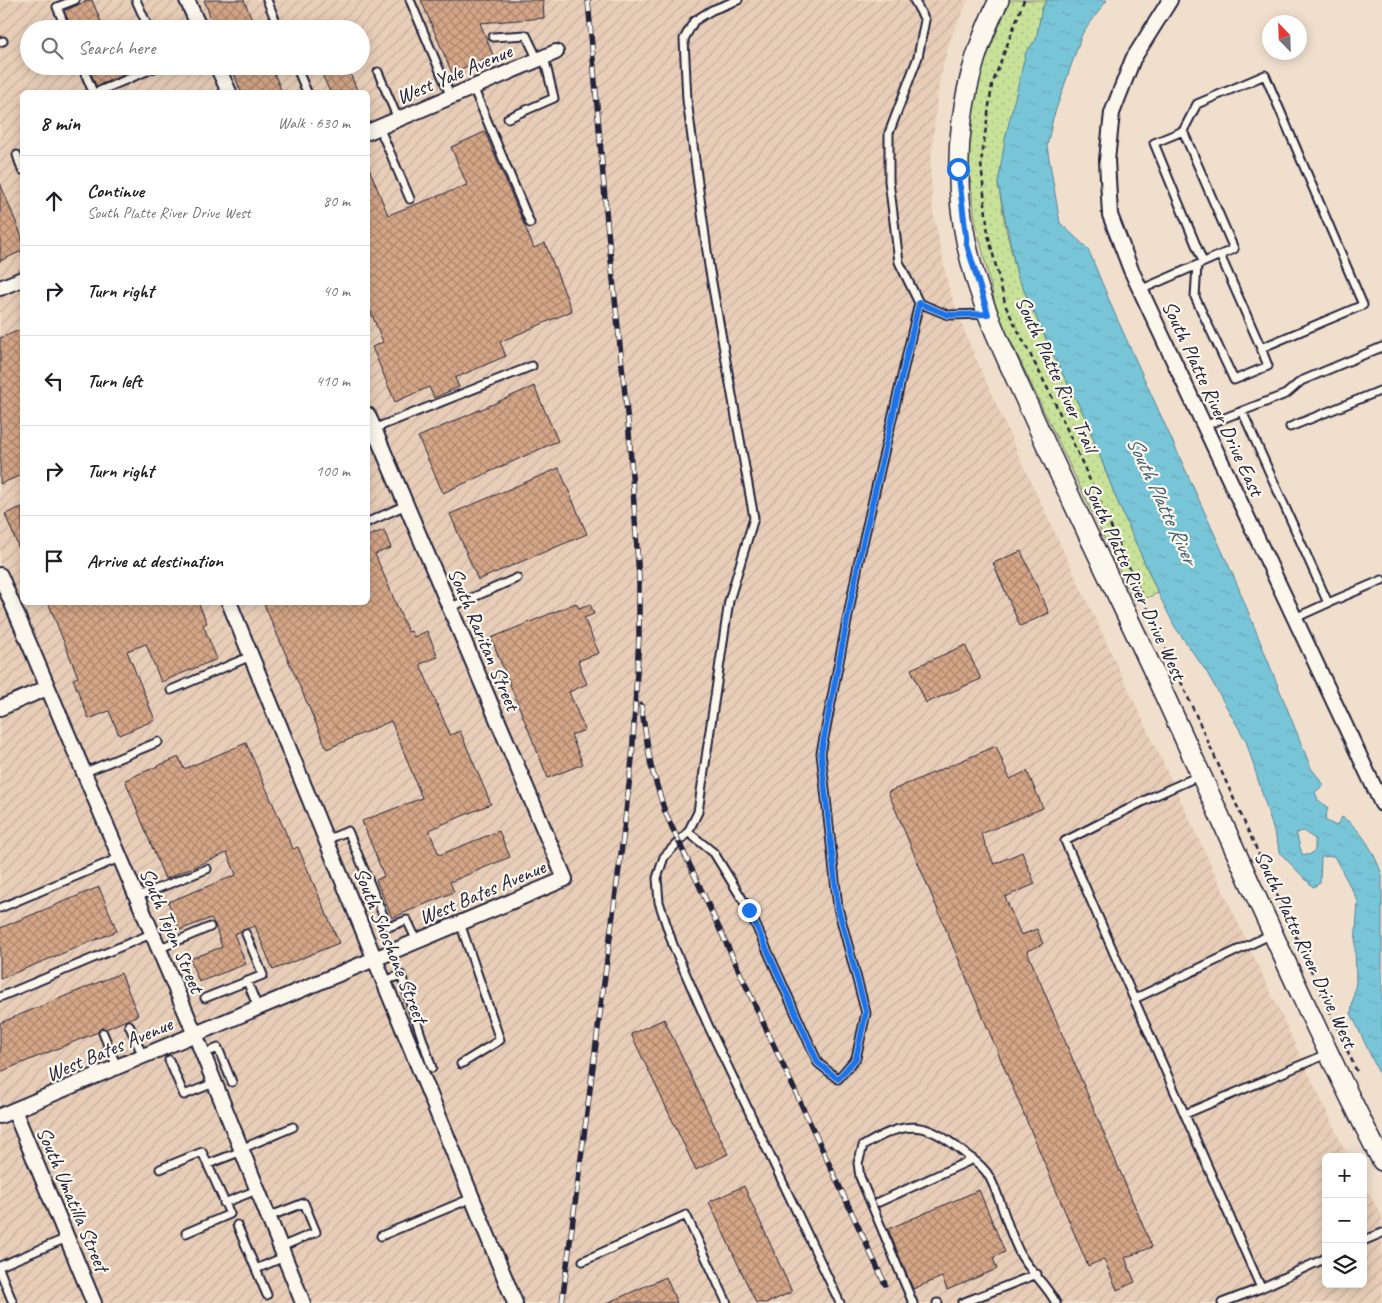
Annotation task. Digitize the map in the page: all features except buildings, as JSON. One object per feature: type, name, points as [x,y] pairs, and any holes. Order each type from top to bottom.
[{"type":"street","points":[[187,0],[196,20]]},
{"type":"street","name":"South Platte River Drive West","points":[[1000,0],[977,49],[967,87],[958,169],[967,245],[988,314],[1051,456],[1382,1161]]},
{"type":"street","name":"South Platte River Drive East","points":[[1170,0],[1133,59],[1112,113],[1107,160],[1110,215],[1140,290],[1382,804]]},
{"type":"street","name":"West Yale Avenue","points":[[373,130],[546,57]]},
{"type":"street","points":[[221,75],[228,90]]},
{"type":"street","points":[[0,288],[20,280]]},
{"type":"street","name":"South Raritan Street","points":[[370,421],[564,879]]},
{"type":"street","name":"South Tejon Street","points":[[0,575],[195,1034],[303,1303]]},
{"type":"street","name":"South Shoshone Street","points":[[230,605],[515,1303]]},
{"type":"street","points":[[0,708],[48,688]]},
{"type":"street","name":"West Bates Avenue","points":[[0,1116],[564,879]]},
{"type":"street","name":"South Umatilla Street","points":[[14,1110],[94,1303]]},
{"type":"lane","points":[[62,20],[57,8],[75,0]]},
{"type":"lane","points":[[136,0],[146,20]]},
{"type":"lane","points":[[267,0],[276,20]]},
{"type":"lane","points":[[410,0],[451,97]]},
{"type":"lane","points":[[738,0],[712,10],[694,22],[684,39],[688,100],[710,266],[754,518],[729,601],[698,812],[688,832],[664,857],[657,878],[660,902],[673,946],[712,1034],[840,1303]]},
{"type":"lane","points":[[688,832],[714,854],[749,910],[818,1063],[838,1079],[856,1058],[866,1012],[838,908],[821,753],[859,560],[919,303],[899,262],[889,181],[889,133],[918,57],[925,20],[914,0]]},
{"type":"lane","points":[[493,37],[526,35],[546,57],[554,98],[508,118]]},
{"type":"lane","points":[[378,72],[398,119]]},
{"type":"lane","points":[[86,75],[92,90]]},
{"type":"lane","points":[[102,90],[138,75]]},
{"type":"lane","points":[[300,75],[306,90]]},
{"type":"lane","points":[[1220,255],[1268,366],[1234,380],[1196,297],[1200,264],[1154,143],[1183,131],[1197,104],[1265,75],[1363,305],[1261,348]]},
{"type":"lane","points":[[473,87],[530,223]]},
{"type":"lane","points":[[373,130],[410,199]]},
{"type":"lane","points":[[1140,290],[1234,248],[1183,131]]},
{"type":"lane","points":[[17,155],[20,164]]},
{"type":"lane","points":[[919,303],[948,315],[988,314]]},
{"type":"lane","points":[[1204,426],[1286,394],[1301,381],[1382,347]]},
{"type":"lane","points":[[373,429],[532,366]]},
{"type":"lane","points":[[1290,427],[1382,390]]},
{"type":"lane","points":[[1242,411],[1328,603]]},
{"type":"lane","points":[[370,521],[406,505]]},
{"type":"lane","points":[[450,608],[517,578]]},
{"type":"lane","points":[[1295,618],[1382,580]]},
{"type":"lane","points":[[171,690],[251,656]]},
{"type":"lane","points":[[83,773],[158,742]]},
{"type":"lane","points":[[1201,775],[1154,796],[1064,842],[1261,1288]]},
{"type":"lane","points":[[326,840],[348,831],[388,927],[407,920],[417,941]]},
{"type":"lane","points":[[0,908],[119,858]]},
{"type":"lane","points":[[136,897],[207,869]]},
{"type":"lane","points":[[460,923],[500,1040],[461,1064]]},
{"type":"lane","points":[[158,950],[210,927]]},
{"type":"lane","points":[[1134,1000],[1274,933]]},
{"type":"lane","points":[[0,997],[151,934]]},
{"type":"lane","points":[[205,998],[263,975],[246,934]]},
{"type":"lane","points":[[384,981],[401,975],[432,1068]]},
{"type":"lane","points":[[247,981],[258,1008]]},
{"type":"lane","points":[[129,1025],[143,1056]]},
{"type":"lane","points":[[103,1033],[117,1067]]},
{"type":"lane","points":[[203,1054],[218,1048],[232,1082]]},
{"type":"lane","points":[[1185,1114],[1330,1053]]},
{"type":"lane","points":[[169,1060],[184,1095],[214,1082]]},
{"type":"lane","points":[[913,1303],[860,1177],[858,1163],[864,1146],[880,1136],[906,1126],[926,1128],[951,1142],[980,1164],[990,1177],[1022,1256],[1037,1274],[1056,1303]]},
{"type":"lane","points":[[208,1164],[293,1127]]},
{"type":"lane","points":[[160,1169],[202,1152],[230,1214],[186,1233]]},
{"type":"lane","points":[[879,1202],[972,1159]]},
{"type":"lane","points":[[224,1202],[257,1190]]},
{"type":"lane","points":[[381,1236],[472,1198]]},
{"type":"lane","points":[[256,1269],[316,1232],[304,1202],[268,1217]]},
{"type":"lane","points":[[583,1261],[686,1215],[727,1303]]},
{"type":"lane","points":[[237,1225],[267,1295]]},
{"type":"lane","points":[[1367,1239],[1382,1233]]},
{"type":"lane","points":[[0,1266],[67,1238]]},
{"type":"lane","points":[[1222,1303],[1261,1288],[1322,1260]]},
{"type":"lane","points":[[0,1271],[13,1303]]},
{"type":"lane","points":[[962,1303],[1037,1274]]},
{"type":"path","name":"South Platte River Trail","points":[[1024,0],[992,85],[981,163],[988,234],[1006,307],[1060,414],[1359,1077]]},
{"type":"shaded area","points":[[0,0],[968,0],[950,40],[939,82],[930,168],[933,212],[949,289],[968,341],[1025,469],[1346,1153],[1322,1153],[1322,1288],[1367,1288],[1367,1191],[1382,1215],[1382,1303],[0,1303]]},
{"type":"green space","points":[[1010,0],[1047,0],[1042,8],[1036,40],[1026,52],[998,184],[1006,229],[1017,275],[1056,361],[1085,417],[1116,498],[1158,593],[1135,603],[997,312],[975,219],[968,160],[974,102],[985,61]]},
{"type":"water","name":"South Platte River","points":[[1047,0],[1107,0],[1082,34],[1053,118],[1047,146],[1060,223],[1088,249],[1114,312],[1237,584],[1311,768],[1324,785],[1315,792],[1318,800],[1328,807],[1325,820],[1336,826],[1342,817],[1356,828],[1372,851],[1379,867],[1382,875],[1382,1080],[1351,1013],[1356,981],[1355,945],[1358,901],[1334,856],[1321,857],[1320,883],[1313,887],[1281,854],[1246,741],[1206,671],[1175,627],[1158,593],[1116,498],[1085,417],[1056,361],[1017,275],[998,184],[1005,139],[1026,52],[1036,40],[1042,8]],"holes":[[[1303,831],[1315,839],[1315,851],[1309,855],[1302,854],[1296,833]]]},
{"type":"railway","points":[[562,1303],[623,838],[632,759],[639,637],[639,578],[629,432],[607,222],[588,0]]},
{"type":"railway","points":[[641,705],[651,766],[665,812],[885,1284]]},
{"type":"route","points":[[749,910],[791,999],[818,1063],[838,1079],[856,1058],[866,1012],[838,908],[821,753],[859,560],[919,303],[948,315],[988,314],[976,281],[967,245],[961,209],[958,169]]}]
